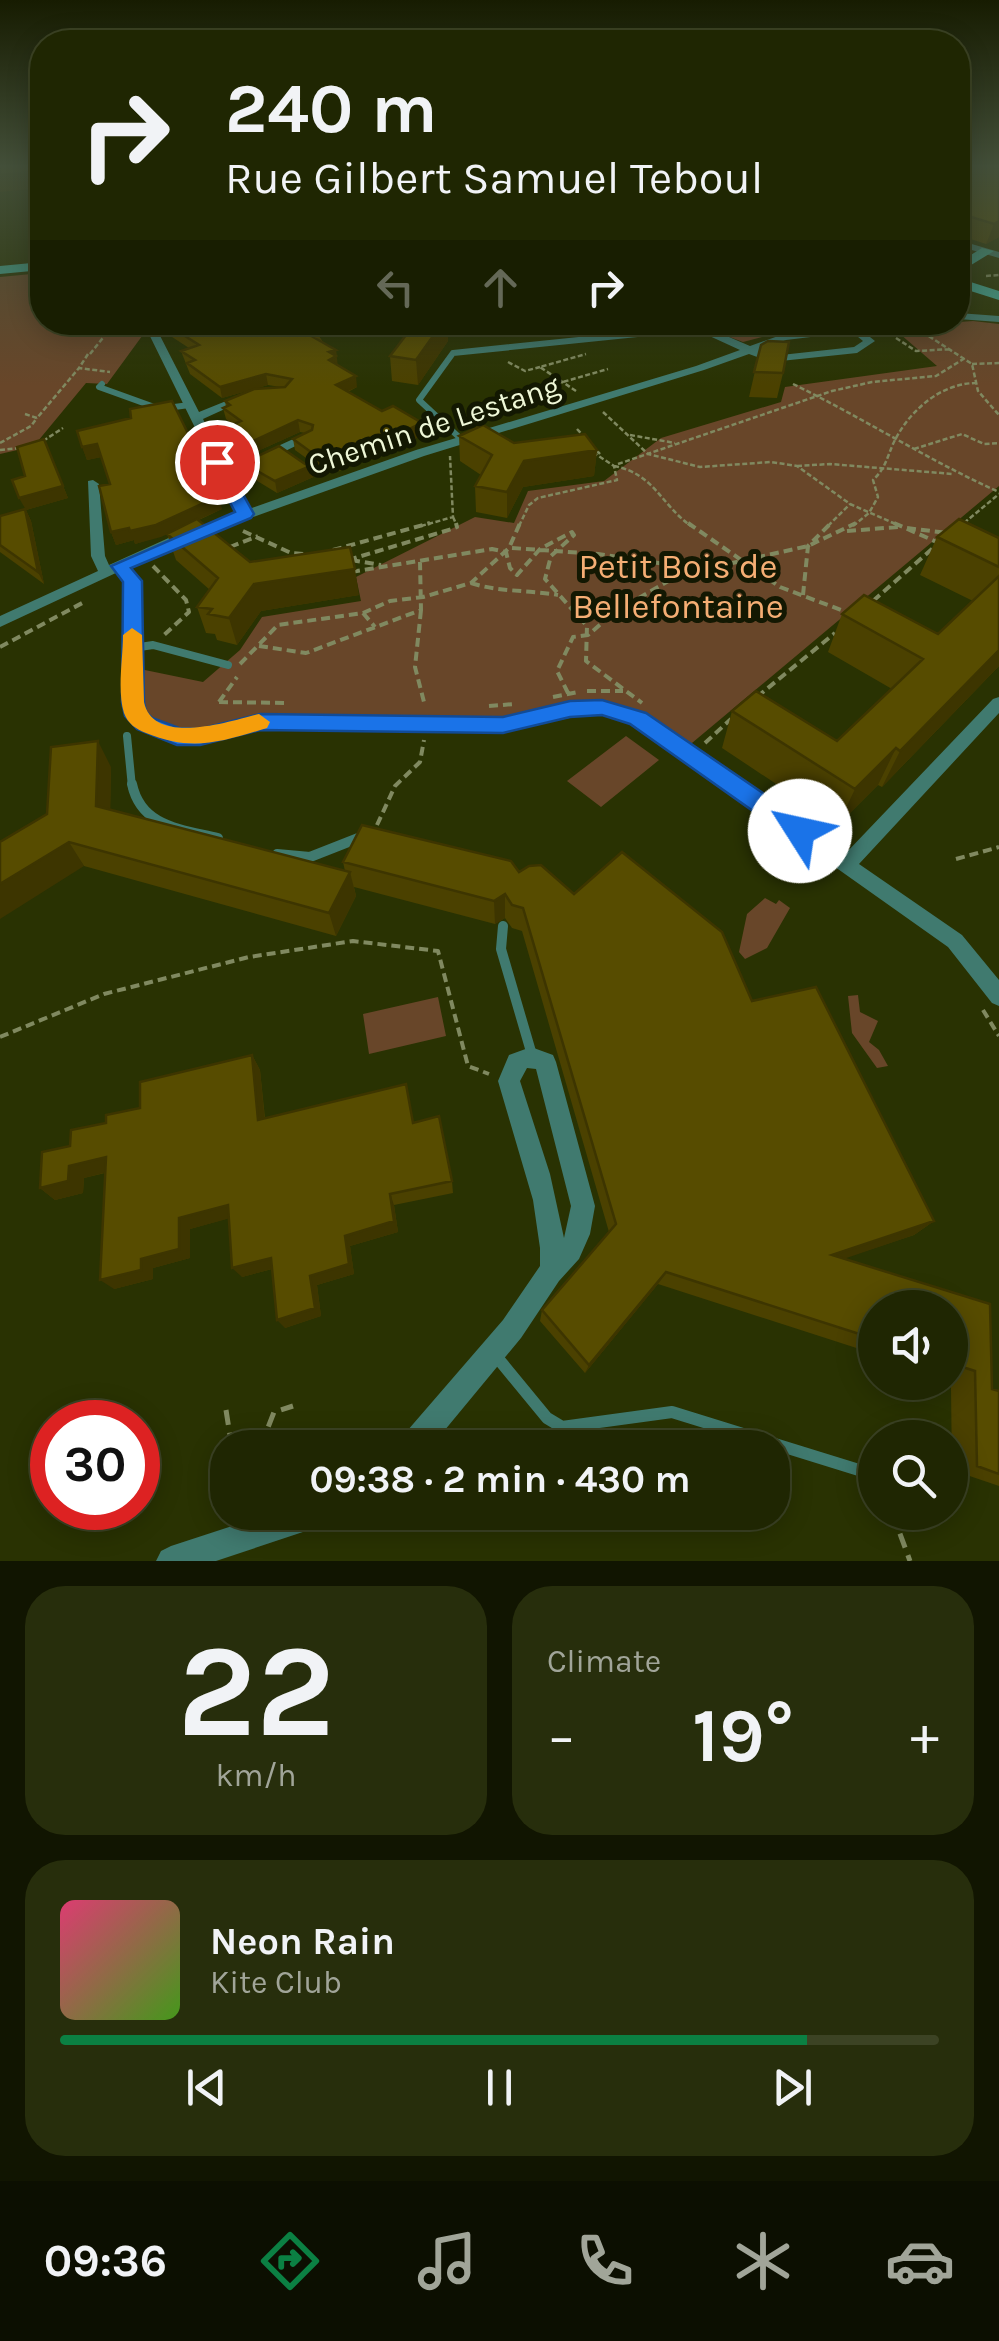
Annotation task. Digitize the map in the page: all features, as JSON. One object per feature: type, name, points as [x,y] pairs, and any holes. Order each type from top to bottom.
[{"type":"street","points":[[970,246],[995,250]]},
{"type":"street","points":[[970,263],[995,250]]},
{"type":"street","points":[[0,266],[30,263]]},
{"type":"street","points":[[970,286],[999,296]]},
{"type":"street","points":[[970,317],[999,319]]},
{"type":"street","points":[[158,335],[245,514]]},
{"type":"street","points":[[714,335],[782,359],[856,350],[870,340],[862,335]]},
{"type":"street","name":"Chemin de Lestang","points":[[0,622],[113,568],[245,514],[461,439],[712,364],[745,348],[792,335]]},
{"type":"street","points":[[195,418],[254,394]]},
{"type":"street","points":[[224,476],[306,438]]},
{"type":"street","points":[[93,484],[98,556],[132,581],[136,716],[177,736],[200,737],[260,722],[503,725],[570,709],[602,707],[638,719],[955,940],[999,996]]},
{"type":"street","points":[[847,864],[999,704]]},
{"type":"street","points":[[427,1430],[493,1353],[552,1271],[568,1258],[581,1230],[583,1206],[544,1062],[532,1055],[513,1065],[509,1081],[551,1231],[552,1271]]},
{"type":"street","points":[[171,1561],[266,1530]]},
{"type":"lane","points":[[461,439],[419,400],[452,353],[607,335]]},
{"type":"lane","points":[[102,384],[99,387],[160,409],[189,405]]},
{"type":"lane","points":[[281,450],[296,460]]},
{"type":"lane","points":[[132,648],[154,645],[228,665]]},
{"type":"lane","points":[[127,736],[133,802],[146,818],[231,841]]},
{"type":"lane","points":[[265,850],[310,857],[353,837],[373,834]]},
{"type":"lane","points":[[503,926],[501,950],[532,1055]]},
{"type":"lane","points":[[493,1353],[547,1418],[562,1428],[672,1412],[858,1471]]},
{"type":"path","points":[[0,443],[31,426],[104,335]]},
{"type":"path","points":[[929,335],[972,364],[975,382],[999,416]]},
{"type":"path","points":[[896,336],[916,351],[954,349]]},
{"type":"path","points":[[587,354],[540,367],[589,401],[648,454],[700,467],[771,462],[796,466],[854,464],[886,471],[916,469],[958,475]]},
{"type":"path","points":[[614,466],[820,395],[872,382],[936,376],[965,358]]},
{"type":"path","points":[[972,364],[999,363]]},
{"type":"path","points":[[79,368],[112,370],[102,384]]},
{"type":"path","points":[[542,388],[608,368]]},
{"type":"path","points":[[522,380],[525,370]]},
{"type":"path","points":[[848,531],[870,513],[878,497],[873,480],[886,471],[895,441],[935,395],[958,384],[975,382]]},
{"type":"path","points":[[793,384],[820,395],[958,475],[999,493],[963,524]]},
{"type":"path","points":[[25,414],[37,418]]},
{"type":"path","points":[[40,443],[63,428]]},
{"type":"path","points":[[228,665],[246,661],[278,626],[363,613],[390,602],[423,597],[471,582],[508,550],[529,506],[538,498],[607,485],[618,475],[614,466],[577,429]]},
{"type":"path","points":[[626,434],[679,444]]},
{"type":"path","points":[[911,450],[962,434],[984,444],[999,444]]},
{"type":"path","points":[[0,450],[24,446]]},
{"type":"path","points":[[592,453],[600,454]]},
{"type":"path","points":[[334,564],[457,527],[453,517],[450,454]]},
{"type":"path","points":[[614,466],[635,470],[649,480],[673,513],[780,587],[856,617]]},
{"type":"path","points":[[796,466],[850,504],[950,546]]},
{"type":"path","points":[[803,596],[808,546],[850,504]]},
{"type":"path","points":[[386,566],[322,552],[453,517]]},
{"type":"path","points":[[234,527],[292,553],[306,554]]},
{"type":"path","points":[[568,693],[558,680],[556,669],[573,636],[588,635],[642,594],[696,569],[808,546],[848,531],[899,527],[951,533],[869,604]]},
{"type":"path","points":[[508,550],[510,568],[517,575],[540,549],[574,534],[556,550],[545,579],[583,620],[588,635],[586,660],[642,702]]},
{"type":"path","points":[[224,548],[258,536]]},
{"type":"path","points":[[338,575],[492,549],[556,550],[696,569]]},
{"type":"path","points":[[287,564],[292,553]]},
{"type":"path","points":[[141,556],[186,600],[189,612],[154,645]]},
{"type":"path","points":[[416,705],[424,705],[415,667],[423,597],[420,560]]},
{"type":"path","points":[[471,582],[490,589],[558,595]]},
{"type":"path","points":[[0,647],[98,594]]},
{"type":"path","points":[[259,646],[277,646],[306,654],[421,610]]},
{"type":"path","points":[[363,613],[375,627]]},
{"type":"path","points":[[754,700],[841,628]]},
{"type":"path","points":[[236,679],[219,702],[300,703]]},
{"type":"path","points":[[541,700],[568,693],[626,692]]},
{"type":"path","points":[[480,707],[528,702]]},
{"type":"path","points":[[691,756],[740,711]]},
{"type":"path","points":[[373,834],[395,786],[420,762],[426,723]]},
{"type":"path","points":[[956,859],[999,847]]},
{"type":"path","points":[[0,1037],[66,1008],[155,978],[358,940],[388,942],[438,951],[468,1066],[509,1081]]},
{"type":"path","points":[[978,1002],[999,1036]]},
{"type":"path","points":[[267,1430],[274,1412],[292,1406]]},
{"type":"path","points":[[226,1410],[229,1430]]},
{"type":"path","points":[[899,1530],[910,1561]]},
{"type":"green space","points":[[30,274],[30,335],[143,335],[107,384],[86,383],[38,441],[39,445],[0,454],[0,277]]},
{"type":"green space","name":"Petit Bois de Bellefontaine","points":[[970,321],[999,324],[999,486],[686,748],[614,707],[582,703],[514,720],[248,719],[200,732],[180,732],[139,713],[140,669],[203,682],[240,650],[262,617],[361,601],[356,577],[475,517],[514,523],[528,491],[604,481],[661,438],[781,402],[785,387],[937,366],[901,335],[970,335]]},
{"type":"green space","points":[[724,335],[770,335],[743,342]]},
{"type":"green space","points":[[626,736],[659,760],[601,807],[567,781]]},
{"type":"green space","points":[[765,898],[776,904],[779,900],[790,908],[767,948],[745,959],[739,952],[747,914]]},
{"type":"green space","points":[[858,995],[860,1012],[878,1021],[869,1042],[888,1066],[877,1068],[852,1033],[848,996]]},
{"type":"green space","points":[[438,997],[446,1036],[369,1054],[363,1014]]},
{"type":"building","points":[[183,335],[318,335],[313,337],[336,350],[329,352],[336,356],[329,360],[356,376],[336,385],[382,411],[393,406],[422,423],[378,444],[374,442],[337,460],[332,457],[275,481],[243,463],[279,446],[305,464],[313,464],[315,455],[293,439],[312,430],[313,425],[298,420],[236,449],[216,432],[241,421],[223,408],[230,405],[225,401],[254,389],[285,387],[292,379],[266,374],[220,387],[187,363],[195,360],[181,351],[199,345]]},
{"type":"building","points":[[406,335],[434,335],[416,360],[390,356]]},
{"type":"building","points":[[768,341],[789,342],[783,373],[754,372],[761,345]]},
{"type":"building","points":[[172,401],[219,496],[156,525],[111,532],[99,486],[110,484],[97,444],[82,447],[77,431],[131,418],[130,409]]},
{"type":"building","points":[[483,425],[514,443],[585,434],[597,450],[524,461],[507,492],[475,486],[492,455],[459,436]]},
{"type":"building","points":[[44,439],[63,486],[19,498],[12,480],[25,476],[17,447]]},
{"type":"building","points":[[25,509],[38,572],[0,545],[0,516]]},
{"type":"building","points":[[197,519],[250,562],[350,547],[355,569],[254,584],[229,618],[208,614],[212,609],[197,607],[218,578],[167,534]]},
{"type":"building","points":[[959,519],[999,538],[999,567],[937,537]]},
{"type":"building","points":[[999,576],[999,650],[900,751],[896,748],[855,789],[732,711],[756,691],[837,741],[923,659],[842,614],[864,595],[938,634]]},
{"type":"building","points":[[98,741],[96,806],[350,872],[329,913],[69,842],[0,884],[0,842],[47,814],[51,747]]},
{"type":"building","points":[[362,825],[511,861],[519,872],[541,865],[574,894],[622,852],[722,932],[752,1001],[816,987],[934,1221],[832,1255],[945,1290],[858,1290],[858,1334],[666,1272],[589,1365],[542,1310],[616,1224],[523,908],[512,905],[505,894],[494,901],[343,862]]},
{"type":"building","points":[[252,1055],[258,1120],[406,1084],[413,1123],[439,1116],[452,1181],[390,1194],[394,1221],[345,1236],[349,1264],[310,1276],[315,1308],[277,1320],[271,1258],[232,1268],[228,1205],[179,1218],[179,1249],[141,1259],[141,1270],[100,1280],[106,1157],[69,1166],[68,1181],[40,1188],[42,1152],[70,1146],[71,1130],[106,1123],[106,1115],[140,1108],[140,1082]]},
{"type":"building","points":[[968,1297],[990,1304],[992,1389],[999,1391],[999,1474],[977,1466],[975,1371],[968,1369]]},
{"type":"slow traffic","points":[[132,635],[133,702],[136,716],[144,723],[177,736],[200,737],[259,722]]},
{"type":"route","points":[[217,462],[245,514],[120,566],[132,581],[133,702],[136,716],[144,723],[177,736],[200,737],[260,722],[503,725],[586,706],[602,707],[638,719],[800,831]]}]
